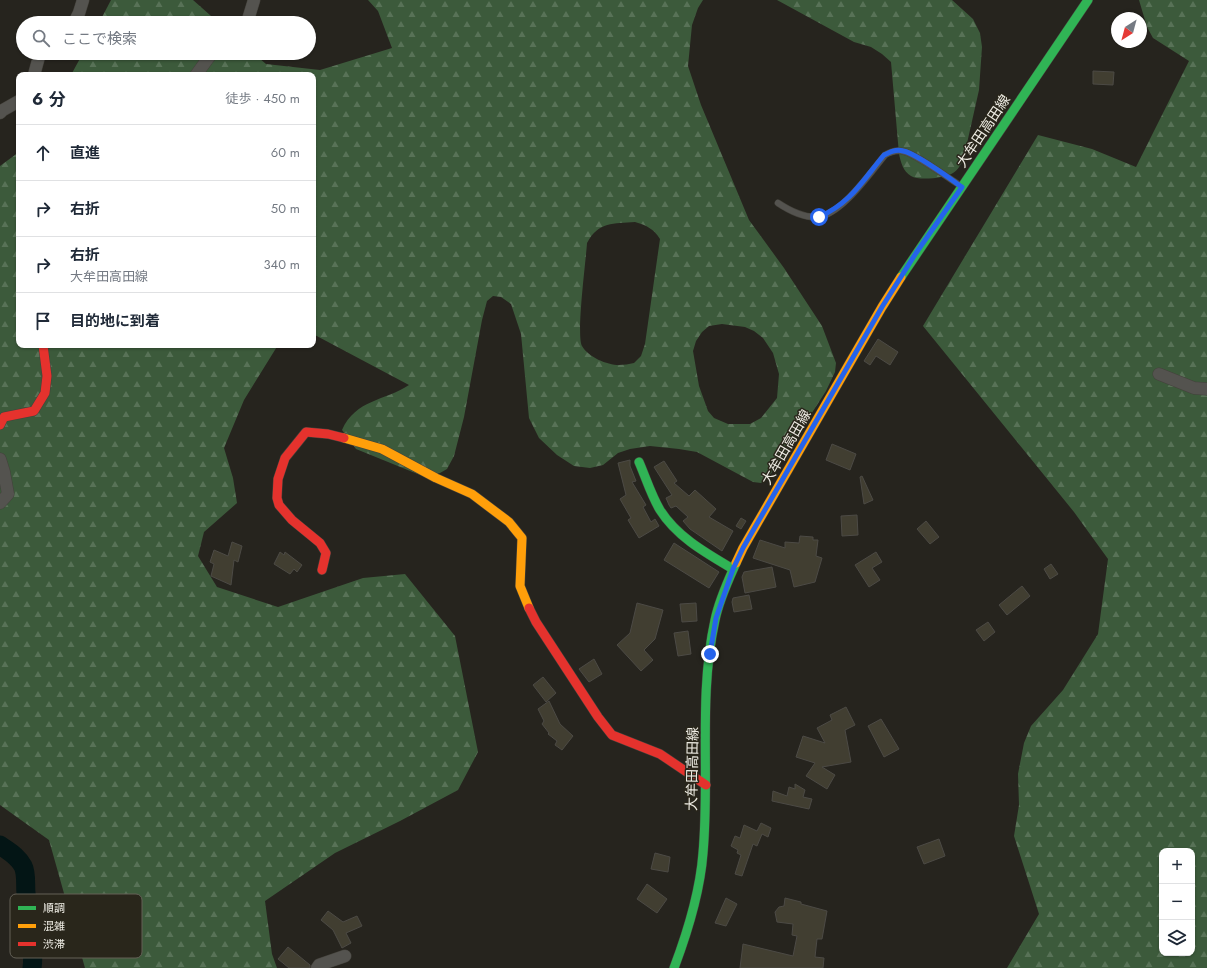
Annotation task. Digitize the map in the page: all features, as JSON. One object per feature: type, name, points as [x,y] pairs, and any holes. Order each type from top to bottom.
[{"type":"main road","name":"大牟田高田線","points":[[674,968],[688,926],[700,875],[703,854],[706,785],[707,686],[710,654],[716,618],[733,569],[743,548],[882,307],[916,253],[1088,0]]},
{"type":"main road","points":[[0,425],[4,417],[34,411],[45,393],[47,376],[44,348]]},
{"type":"main road","points":[[322,570],[326,553],[320,542],[292,520],[279,505],[277,498],[278,479],[285,458],[306,432],[328,434],[382,449],[436,478],[472,494],[509,522],[522,538],[520,586],[528,606],[536,622],[569,673],[612,735],[660,754],[706,785]]},
{"type":"main road","points":[[639,462],[660,509],[673,527],[705,553],[733,569]]},
{"type":"street","points":[[78,16],[83,0]]},
{"type":"street","points":[[249,16],[254,0]]},
{"type":"street","points":[[35,72],[37,60]]},
{"type":"street","points":[[198,72],[207,60]]},
{"type":"street","points":[[0,113],[16,103]]},
{"type":"street","points":[[1159,374],[1194,388],[1207,389]]},
{"type":"street","points":[[0,459],[8,494],[0,503]]},
{"type":"street","points":[[317,968],[319,965],[345,956]]},
{"type":"lane","points":[[778,203],[793,212],[806,216],[819,217],[830,212],[846,201],[884,155],[892,151],[902,150],[912,154],[962,187]]},
{"type":"green space","points":[[111,0],[193,0],[211,16],[103,16]]},
{"type":"green space","points":[[368,0],[703,0],[698,8],[692,25],[688,66],[701,105],[749,220],[784,268],[822,326],[836,363],[835,372],[826,391],[779,464],[768,477],[761,483],[753,482],[697,452],[679,449],[650,446],[630,449],[618,453],[603,465],[590,468],[574,466],[557,455],[539,438],[529,418],[521,334],[511,304],[501,297],[493,296],[487,301],[482,320],[464,417],[454,456],[447,469],[440,473],[425,477],[356,449],[342,430],[348,420],[363,406],[409,385],[316,336],[316,72],[73,72],[79,60],[261,60],[266,64],[320,70],[392,48],[378,11]],"holes":[[[635,222],[649,228],[660,239],[645,344],[641,356],[634,363],[614,365],[598,360],[589,354],[582,346],[580,339],[587,243],[596,231],[607,225]],[[722,324],[745,327],[754,331],[763,338],[773,353],[779,374],[777,398],[761,418],[750,424],[728,424],[714,418],[708,411],[699,386],[693,351],[696,341],[702,332],[709,326]]]},
{"type":"green space","points":[[777,0],[952,0],[973,19],[980,33],[982,47],[979,90],[963,161],[956,170],[949,175],[932,178],[915,178],[908,174],[903,166],[899,154],[891,62],[871,47],[854,42]]},
{"type":"green space","points":[[1139,0],[1207,0],[1207,968],[1007,968],[1039,914],[1014,836],[1019,805],[1018,774],[1024,743],[1031,726],[1063,690],[1098,634],[1108,559],[1074,512],[923,326],[1038,135],[1092,149],[1136,167],[1189,61],[1153,38],[1147,27],[1147,12],[1143,12]]},
{"type":"green space","points":[[16,154],[16,348],[276,348],[244,400],[224,448],[233,478],[237,503],[204,532],[198,556],[217,587],[278,607],[363,578],[405,574],[455,636],[478,752],[458,790],[335,853],[265,901],[272,954],[277,968],[85,968],[82,958],[142,958],[142,894],[64,894],[49,840],[0,805],[0,166]]},
{"type":"building","points":[[1093,71],[1114,72],[1113,85],[1093,84]]},
{"type":"building","points":[[878,339],[898,352],[890,365],[876,356],[870,365],[864,361]]},
{"type":"building","points":[[832,444],[856,454],[850,470],[826,460]]},
{"type":"building","points":[[630,460],[630,466],[636,481],[632,482],[646,505],[643,507],[651,522],[655,519],[659,526],[639,538],[628,520],[631,518],[620,499],[626,495],[618,463]]},
{"type":"building","points":[[664,461],[677,481],[674,483],[689,496],[695,490],[716,509],[709,517],[733,531],[722,551],[690,529],[683,521],[688,517],[676,506],[671,508],[669,505],[666,498],[672,495],[654,467]]},
{"type":"building","points":[[862,476],[873,500],[864,504],[860,477]]},
{"type":"building","points":[[857,515],[858,535],[842,536],[841,516]]},
{"type":"building","points":[[741,518],[746,521],[741,529],[736,526]]},
{"type":"building","points":[[926,521],[939,537],[930,544],[917,529]]},
{"type":"building","points":[[800,536],[813,537],[813,540],[818,540],[816,556],[822,558],[815,582],[794,587],[790,570],[753,558],[760,540],[785,548],[785,542],[799,543]]},
{"type":"building","points":[[232,542],[242,546],[238,562],[234,560],[231,585],[211,576],[214,564],[210,562],[214,550],[228,556]]},
{"type":"building","points":[[674,543],[719,572],[709,588],[664,560]]},
{"type":"building","points":[[280,552],[284,555],[285,552],[302,565],[297,572],[294,569],[290,574],[274,564]]},
{"type":"building","points":[[876,552],[882,562],[872,568],[880,580],[869,587],[855,565]]},
{"type":"building","points":[[1051,564],[1058,574],[1050,579],[1044,569]]},
{"type":"building","points":[[772,567],[776,587],[745,593],[742,577],[744,572]]},
{"type":"building","points":[[1022,586],[1030,596],[1007,615],[999,605]]},
{"type":"building","points":[[749,595],[752,609],[734,612],[732,602],[733,598]]},
{"type":"building","points":[[637,603],[663,610],[655,639],[644,650],[653,660],[641,671],[617,645],[630,633]]},
{"type":"building","points":[[696,603],[697,621],[682,622],[680,604]]},
{"type":"building","points":[[988,622],[995,632],[984,641],[976,630]]},
{"type":"building","points":[[688,631],[691,654],[678,656],[674,633]]},
{"type":"building","points":[[594,659],[602,674],[589,682],[579,669]]},
{"type":"building","points":[[543,677],[556,693],[546,702],[533,685]]},
{"type":"building","points":[[549,701],[560,724],[573,736],[562,750],[555,745],[557,741],[548,734],[549,733],[542,724],[544,721],[538,709]]},
{"type":"building","points":[[846,707],[855,725],[845,730],[851,762],[822,767],[835,775],[827,789],[806,776],[815,763],[796,757],[803,736],[825,743],[817,728],[832,720],[830,715]]},
{"type":"building","points":[[881,719],[899,749],[884,757],[868,726]]},
{"type":"building","points":[[795,784],[805,790],[803,797],[812,799],[809,809],[772,801],[773,791],[787,796],[789,787],[795,789]]},
{"type":"building","points":[[761,823],[771,828],[768,837],[762,834],[757,846],[753,844],[742,876],[735,874],[741,855],[737,853],[738,850],[731,846],[735,836],[740,838],[744,825],[757,831]]},
{"type":"building","points":[[939,839],[945,856],[924,864],[917,847]]},
{"type":"building","points":[[655,853],[670,857],[668,872],[651,869]]},
{"type":"building","points":[[647,884],[667,899],[657,913],[637,899]]},
{"type":"building","points":[[726,898],[737,904],[726,926],[715,923]]},
{"type":"building","points":[[785,898],[827,911],[822,939],[817,939],[815,957],[824,958],[823,968],[740,968],[743,944],[793,956],[797,936],[792,935],[793,924],[777,922],[775,912],[779,907],[784,906]]},
{"type":"building","points":[[328,911],[343,922],[357,916],[362,926],[346,933],[351,943],[342,948],[333,930],[321,920]]},
{"type":"building","points":[[288,947],[310,965],[310,968],[289,968],[278,959]]},
{"type":"waterway","points":[[0,845],[21,862],[24,869],[26,894]]},
{"type":"waterway","points":[[32,968],[33,958]]},
{"type":"traffic: fast","points":[[901,277],[1088,0]]},
{"type":"traffic: fast","points":[[639,462],[654,498],[667,520],[693,544],[733,569]]},
{"type":"traffic: fast","points":[[674,968],[693,912],[703,853],[705,824],[706,707],[710,649],[719,605],[736,563]]},
{"type":"traffic: slow","points":[[736,563],[743,548],[882,307],[901,277]]},
{"type":"traffic: slow","points":[[344,438],[382,449],[436,478],[472,494],[509,522],[522,538],[520,586],[529,608]]},
{"type":"traffic: jam","points":[[0,425],[4,417],[34,411],[45,393],[47,376],[43,348]]},
{"type":"traffic: jam","points":[[322,570],[326,553],[320,543],[292,520],[279,505],[277,498],[278,479],[285,458],[306,432],[328,434],[344,438]]},
{"type":"traffic: jam","points":[[529,608],[536,622],[598,717],[612,735],[660,754],[706,785]]},
{"type":"route","points":[[710,654],[716,618],[733,569],[743,548],[882,307],[916,253],[962,187],[912,154],[902,150],[892,151],[884,155],[860,186],[846,201],[830,212],[819,217]]}]
